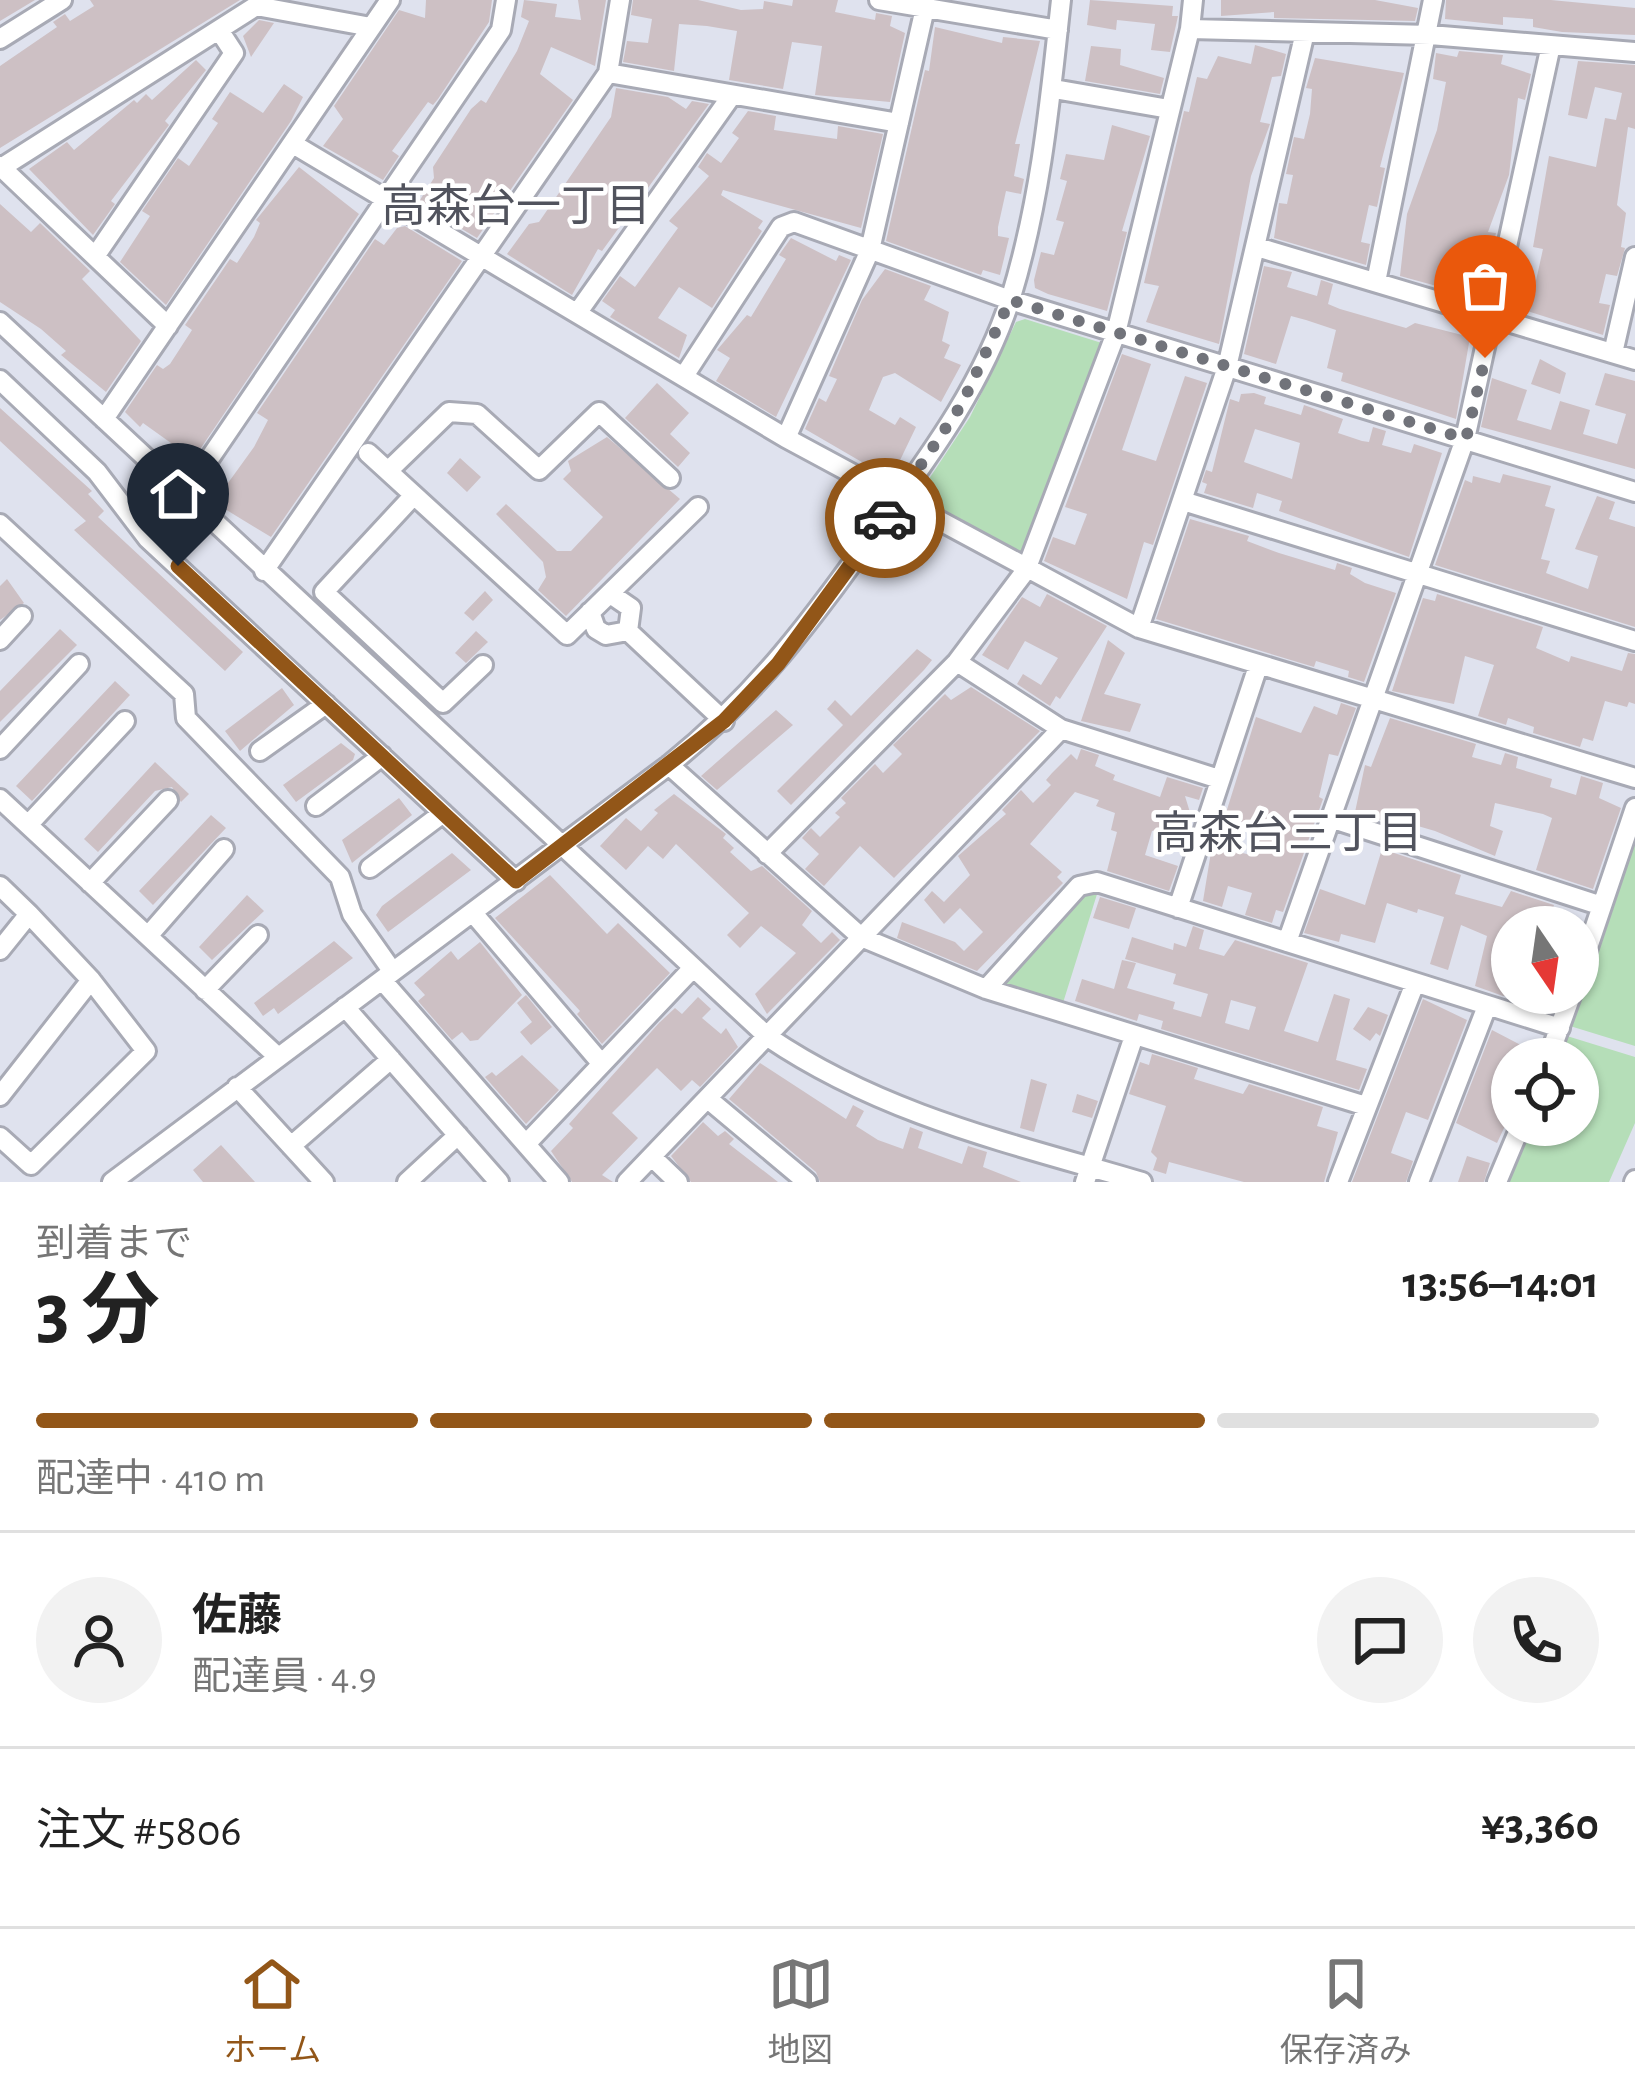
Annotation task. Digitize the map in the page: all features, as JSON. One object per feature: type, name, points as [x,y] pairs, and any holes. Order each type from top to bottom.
[{"type":"street","points":[[0,39],[62,0]]},
{"type":"street","points":[[104,419],[390,0]]},
{"type":"street","points":[[184,496],[501,30],[506,0]]},
{"type":"street","points":[[264,571],[608,73],[620,0]]},
{"type":"street","points":[[879,0],[1058,30]]},
{"type":"street","points":[[126,1178],[385,973],[472,914],[669,765],[724,721],[778,664],[962,404],[1010,300],[1040,186],[1061,0]]},
{"type":"street","points":[[767,854],[957,662],[1026,570],[1116,333],[1190,29],[1193,0]]},
{"type":"street","points":[[1376,282],[1430,34],[1432,0]]},
{"type":"street","points":[[168,326],[96,255],[3,175],[256,6],[371,27]]},
{"type":"street","points":[[786,438],[870,250],[925,8]]},
{"type":"street","points":[[1190,29],[1430,34],[1635,52]]},
{"type":"street","points":[[96,255],[234,53],[219,30]]},
{"type":"street","points":[[1139,628],[1227,368],[1305,32]]},
{"type":"street","points":[[1287,942],[1466,439],[1551,45]]},
{"type":"street","points":[[608,73],[899,123]]},
{"type":"street","points":[[1054,89],[1169,110]]},
{"type":"street","points":[[578,312],[732,95]]},
{"type":"street","points":[[293,144],[786,438],[1139,628],[1635,778]]},
{"type":"street","points":[[684,376],[781,227],[794,222],[1010,300],[1635,492]]},
{"type":"street","points":[[1257,247],[1635,359]]},
{"type":"street","points":[[1613,352],[1635,256]]},
{"type":"street","points":[[0,322],[768,1037],[827,1077],[877,1101],[1088,1174],[1142,1182]]},
{"type":"street","points":[[0,380],[97,472],[148,538],[516,881]]},
{"type":"street","points":[[388,472],[449,412],[477,414],[539,470],[599,412],[670,478]]},
{"type":"street","points":[[368,453],[567,635],[698,507]]},
{"type":"street","points":[[414,495],[323,592],[443,703],[483,665]]},
{"type":"street","points":[[1183,501],[1635,641]]},
{"type":"street","points":[[0,524],[184,694],[186,718],[340,877],[352,914],[385,973],[559,1182]]},
{"type":"street","points":[[612,595],[631,608],[628,631]]},
{"type":"street","points":[[590,612],[596,629],[606,635],[628,631]]},
{"type":"street","points":[[0,640],[22,616]]},
{"type":"street","points":[[628,631],[724,721]]},
{"type":"street","points":[[957,662],[1061,729],[1219,779]]},
{"type":"street","points":[[0,748],[79,664]]},
{"type":"street","points":[[1178,908],[1258,666]]},
{"type":"street","points":[[260,751],[326,704]]},
{"type":"street","points":[[28,825],[125,721]]},
{"type":"street","points":[[627,1182],[1061,729]]},
{"type":"street","points":[[316,806],[382,756]]},
{"type":"street","points":[[669,765],[862,937],[986,989],[1366,1106]]},
{"type":"street","points":[[0,799],[277,1056]]},
{"type":"street","points":[[90,883],[168,800]]},
{"type":"street","points":[[1599,916],[1635,808]]},
{"type":"street","points":[[370,868],[443,813]]},
{"type":"street","points":[[1330,818],[1602,907]]},
{"type":"street","points":[[148,936],[224,849]]},
{"type":"street","points":[[986,989],[1079,886],[1096,882],[1560,1028]]},
{"type":"street","points":[[0,886],[91,980],[146,1051],[31,1165],[0,1137]]},
{"type":"street","points":[[0,950],[28,914]]},
{"type":"street","points":[[472,914],[601,1064]]},
{"type":"street","points":[[205,990],[258,935]]},
{"type":"street","points":[[526,1144],[691,970]]},
{"type":"street","points":[[0,1096],[91,980]]},
{"type":"street","points":[[1338,1182],[1414,983]]},
{"type":"street","points":[[1419,1182],[1487,1006]]},
{"type":"street","points":[[345,1007],[499,1182]]},
{"type":"street","points":[[1556,1038],[1565,1014]]},
{"type":"street","points":[[1088,1174],[1134,1036]]},
{"type":"street","points":[[291,1147],[392,1059]]},
{"type":"street","points":[[237,1087],[324,1182]]},
{"type":"street","points":[[708,1099],[807,1182]]},
{"type":"street","points":[[406,1182],[458,1135]]},
{"type":"street","points":[[1497,1182],[1512,1146]]},
{"type":"street","points":[[652,1157],[678,1182]]},
{"type":"green space","points":[[1025,319],[1105,344],[1024,554],[1018,557],[913,503],[970,417],[1016,322]]},
{"type":"green space","points":[[1635,831],[1635,1046],[1570,1026],[1574,1014],[1599,1014],[1599,939]]},
{"type":"green space","points":[[1085,891],[1098,891],[1062,1006],[1003,988],[1000,980]]},
{"type":"green space","points":[[1599,1046],[1635,1057],[1635,1123],[1609,1182],[1506,1182],[1521,1146],[1599,1146]]},
{"type":"building","points":[[0,0],[35,0],[0,21]]},
{"type":"building","points":[[90,0],[240,0],[0,148],[0,66],[57,27],[53,22],[65,14],[70,21],[94,6]]},
{"type":"building","points":[[426,0],[492,0],[489,22],[438,99],[433,105],[428,102],[392,151],[399,156],[383,180],[323,146],[343,119],[334,106],[399,10],[425,18]]},
{"type":"building","points":[[524,0],[557,4],[555,17],[581,20],[578,0],[606,0],[595,66],[551,47],[540,74],[573,100],[477,238],[418,203],[434,178],[433,167],[471,109],[481,100],[486,103],[517,51],[529,21],[521,17]]},
{"type":"building","points":[[633,0],[698,0],[741,10],[763,9],[764,1],[792,6],[793,0],[838,0],[835,12],[875,20],[876,13],[892,16],[890,26],[905,33],[890,102],[815,95],[822,46],[792,42],[783,89],[729,80],[737,31],[707,26],[679,24],[674,71],[623,62],[627,41],[648,43],[652,19],[631,15]]},
{"type":"building","points":[[1090,0],[1173,6],[1172,16],[1178,16],[1170,52],[1151,50],[1155,24],[1117,20],[1116,30],[1087,25]]},
{"type":"building","points":[[1221,0],[1375,0],[1418,8],[1415,21],[1274,18],[1274,12],[1221,16]]},
{"type":"building","points":[[1446,0],[1551,0],[1635,8],[1635,35],[1562,32],[1533,27],[1533,19],[1503,17],[1503,25],[1445,19]]},
{"type":"building","points":[[259,20],[274,23],[251,57],[243,36]]},
{"type":"building","points":[[935,27],[1002,43],[1003,37],[1040,41],[1015,144],[1020,144],[1014,176],[1024,179],[1021,194],[1006,191],[998,227],[998,236],[1009,238],[1000,275],[983,270],[981,275],[886,241],[925,70],[929,71]]},
{"type":"building","points":[[1255,45],[1286,54],[1281,76],[1272,77],[1260,122],[1270,124],[1251,176],[1219,344],[1146,322],[1159,286],[1144,283],[1184,111],[1189,112],[1197,77],[1207,79],[1218,56],[1251,64]]},
{"type":"building","points":[[1091,46],[1121,49],[1120,65],[1164,78],[1160,94],[1085,81]]},
{"type":"building","points":[[1459,51],[1503,55],[1501,64],[1531,74],[1525,100],[1518,98],[1509,175],[1488,232],[1496,233],[1492,250],[1481,248],[1477,297],[1400,276],[1407,214],[1437,130],[1446,82],[1433,79],[1436,53],[1457,57]]},
{"type":"building","points":[[1315,58],[1404,73],[1380,167],[1385,168],[1377,207],[1369,205],[1361,242],[1370,244],[1366,265],[1274,238],[1279,203],[1287,204],[1293,175],[1286,174],[1294,137],[1304,139],[1310,114],[1312,89],[1306,88]]},
{"type":"building","points":[[196,60],[206,70],[165,121],[169,125],[111,201],[115,204],[93,235],[29,169],[67,142],[74,150],[134,100],[137,103],[146,94],[152,100]]},
{"type":"building","points":[[1578,61],[1635,65],[1635,129],[1628,127],[1617,205],[1626,213],[1621,247],[1625,248],[1617,276],[1606,274],[1599,303],[1610,305],[1603,335],[1508,305],[1513,281],[1535,285],[1543,249],[1533,247],[1549,156],[1596,167],[1605,118],[1616,120],[1622,93],[1595,87],[1587,119],[1568,115]]},
{"type":"building","points":[[284,84],[303,97],[291,121],[166,305],[120,262],[150,216],[142,211],[178,158],[189,166],[218,123],[212,119],[230,92],[263,113]]},
{"type":"building","points":[[616,88],[668,97],[686,109],[692,101],[709,104],[602,251],[598,249],[572,295],[507,254],[529,224],[539,222],[611,117]]},
{"type":"building","points":[[748,111],[776,116],[774,130],[837,139],[838,126],[883,134],[861,228],[723,190],[721,195],[763,221],[758,228],[762,231],[712,308],[679,287],[658,318],[687,335],[679,358],[610,317],[615,310],[602,301],[620,276],[635,287],[678,228],[669,221],[709,176],[698,167],[707,153],[721,163],[739,138],[732,133]]},
{"type":"building","points":[[1112,125],[1150,136],[1122,231],[1127,232],[1107,311],[1048,294],[1035,288],[1034,280],[1041,252],[1054,255],[1064,222],[1056,220],[1067,181],[1060,179],[1066,154],[1104,160]]},
{"type":"building","points":[[299,167],[359,214],[186,470],[163,453],[171,443],[143,423],[140,427],[125,412],[157,365],[163,369],[170,364],[192,330],[185,325],[230,259],[237,263],[254,237],[260,223],[256,220]]},
{"type":"building","points":[[0,204],[31,232],[40,223],[90,271],[82,279],[141,341],[106,392],[61,355],[66,351],[41,329],[0,302]]},
{"type":"building","points":[[405,226],[462,261],[271,537],[206,492],[216,479],[228,483],[254,447],[268,420],[257,413],[375,239],[384,245],[397,228]]},
{"type":"building","points":[[791,238],[836,261],[839,255],[851,260],[776,417],[716,381],[730,358],[717,350],[747,315],[751,317],[786,259],[779,255]]},
{"type":"building","points":[[1264,266],[1292,272],[1287,287],[1317,296],[1321,280],[1333,284],[1328,304],[1340,309],[1406,328],[1415,323],[1470,337],[1456,419],[1341,381],[1343,373],[1327,368],[1336,330],[1306,320],[1291,316],[1276,364],[1244,354]]},
{"type":"building","points":[[885,269],[931,286],[924,300],[949,312],[942,341],[950,345],[944,358],[961,365],[941,402],[895,373],[883,377],[869,410],[895,425],[900,417],[916,427],[891,479],[805,429],[819,398],[826,402],[837,379],[829,376],[862,300]]},
{"type":"building","points":[[1122,354],[1151,364],[1122,450],[1156,461],[1185,376],[1207,383],[1153,545],[1144,542],[1127,599],[1044,561],[1053,537],[1075,545],[1087,514],[1065,507]]},
{"type":"building","points":[[1540,359],[1566,373],[1560,394],[1531,384]]},
{"type":"building","points":[[1605,373],[1635,381],[1635,469],[1481,427],[1492,378],[1527,390],[1517,420],[1551,430],[1560,401],[1590,410],[1583,434],[1617,444],[1626,414],[1595,405]]},
{"type":"building","points":[[657,383],[689,413],[670,434],[690,453],[678,467],[625,418]]},
{"type":"building","points":[[1241,394],[1266,397],[1264,404],[1301,415],[1304,405],[1343,419],[1338,433],[1362,441],[1369,442],[1373,427],[1386,431],[1382,445],[1411,453],[1414,444],[1442,453],[1409,557],[1279,511],[1282,501],[1257,493],[1253,508],[1204,493],[1207,484],[1202,482],[1206,470],[1212,472],[1230,399],[1239,402]],"holes":[[[1255,429],[1300,443],[1292,479],[1244,462]]]},
{"type":"building","points":[[0,408],[92,491],[88,494],[104,511],[98,517],[243,652],[225,671],[74,530],[86,521],[0,441]]},
{"type":"building","points":[[607,437],[680,499],[566,616],[538,590],[546,577],[543,562],[496,514],[506,504],[557,551],[571,551],[603,517],[563,479],[571,471],[568,461]]},
{"type":"building","points":[[460,458],[481,477],[467,492],[447,473]]},
{"type":"building","points":[[1503,474],[1551,486],[1545,506],[1555,509],[1541,559],[1550,561],[1546,573],[1588,589],[1598,556],[1575,549],[1597,496],[1615,502],[1609,519],[1635,527],[1635,627],[1435,565],[1465,480],[1472,483],[1473,476],[1500,483]]},
{"type":"building","points":[[1190,519],[1335,570],[1337,563],[1352,568],[1350,574],[1365,583],[1396,593],[1364,682],[1348,677],[1349,671],[1316,661],[1314,667],[1156,619]]},
{"type":"building","points":[[7,579],[24,603],[0,620],[0,586]]},
{"type":"building","points":[[485,591],[493,600],[473,621],[464,613]]},
{"type":"building","points":[[1047,594],[1107,626],[1060,699],[1056,696],[1050,706],[1017,684],[1023,674],[1041,685],[1058,658],[1025,641],[1008,670],[982,655],[1022,597],[1040,607]]},
{"type":"building","points":[[1437,594],[1543,627],[1536,648],[1569,662],[1571,656],[1622,671],[1628,653],[1635,654],[1635,704],[1629,702],[1627,707],[1605,701],[1593,741],[1583,738],[1580,747],[1533,733],[1534,727],[1508,718],[1506,725],[1478,716],[1494,665],[1465,656],[1454,704],[1392,691],[1423,598],[1435,601]]},
{"type":"building","points":[[60,629],[77,645],[0,722],[0,691]]},
{"type":"building","points":[[476,631],[488,642],[466,663],[455,653]]},
{"type":"building","points":[[1108,640],[1125,653],[1104,694],[1141,704],[1130,732],[1081,721]]},
{"type":"building","points":[[917,649],[932,660],[924,670],[791,805],[777,791],[843,725],[827,709],[835,700],[851,716]]},
{"type":"building","points":[[115,681],[130,695],[32,801],[16,786]]},
{"type":"building","points":[[971,687],[1040,731],[894,878],[860,846],[824,886],[805,869],[819,854],[802,838],[811,828],[820,837],[840,817],[835,813],[846,803],[841,798],[875,764],[883,773],[902,754],[893,745],[945,694],[951,700]]},
{"type":"building","points":[[282,688],[294,705],[240,751],[225,731]]},
{"type":"building","points":[[1341,703],[1356,708],[1338,756],[1329,754],[1319,797],[1323,799],[1283,912],[1276,910],[1272,923],[1245,915],[1252,893],[1228,886],[1222,907],[1203,901],[1211,852],[1216,847],[1251,855],[1260,828],[1225,816],[1256,717],[1301,733],[1314,706],[1337,715]]},
{"type":"building","points":[[776,710],[793,725],[717,790],[701,776]]},
{"type":"building","points":[[1390,718],[1476,744],[1472,757],[1501,765],[1505,753],[1518,757],[1516,768],[1552,779],[1550,787],[1576,795],[1581,776],[1603,783],[1599,798],[1621,808],[1593,889],[1536,870],[1552,818],[1543,814],[1495,803],[1490,826],[1503,831],[1495,856],[1435,831],[1411,824],[1409,829],[1355,812],[1365,765],[1371,767]]},
{"type":"building","points":[[341,743],[355,754],[353,760],[296,802],[283,785]]},
{"type":"building","points":[[1081,749],[1099,755],[1095,766],[1115,775],[1113,780],[1160,797],[1167,777],[1203,788],[1199,800],[1185,796],[1192,819],[1187,833],[1167,827],[1152,831],[1145,855],[1178,866],[1169,891],[1107,871],[1117,832],[1111,830],[1115,813],[1096,806],[1099,800],[1075,792],[1030,844],[1062,872],[1057,877],[1063,883],[977,971],[897,938],[902,922],[955,942],[964,951],[983,932],[960,908],[944,924],[924,900],[932,891],[944,902],[970,875],[958,856],[1006,814],[1002,810],[1021,790],[1033,803],[1051,785],[1046,780],[1052,773],[1071,754],[1077,760]]},
{"type":"building","points":[[155,762],[189,794],[181,802],[172,787],[155,791],[98,852],[84,839]]},
{"type":"building","points":[[674,794],[726,834],[723,838],[734,848],[730,852],[751,871],[762,866],[812,911],[802,925],[821,943],[832,932],[840,940],[767,1014],[755,994],[796,953],[761,926],[740,948],[727,935],[749,913],[676,844],[663,859],[648,846],[626,870],[600,846],[626,818],[641,831],[658,813],[654,810]]},
{"type":"building","points":[[399,798],[412,815],[352,863],[342,840]]},
{"type":"building","points":[[211,815],[226,828],[153,905],[139,891]]},
{"type":"building","points":[[1382,849],[1461,875],[1455,894],[1498,906],[1491,906],[1491,992],[1475,986],[1487,936],[1461,925],[1448,970],[1430,964],[1444,917],[1387,903],[1375,943],[1341,934],[1339,942],[1304,933],[1320,889],[1365,905]]},
{"type":"building","points":[[452,853],[471,870],[388,932],[376,915],[382,906]]},
{"type":"building","points":[[550,875],[607,934],[618,923],[670,973],[602,1044],[577,1014],[580,1011],[495,918]]},
{"type":"building","points":[[1511,891],[1554,906],[1503,906]]},
{"type":"building","points":[[247,895],[264,911],[212,960],[199,947]]},
{"type":"building","points":[[1100,897],[1136,908],[1129,929],[1093,918]]},
{"type":"building","points":[[1193,926],[1204,930],[1199,949],[1224,956],[1235,940],[1308,963],[1284,1031],[1318,1042],[1334,994],[1350,999],[1336,1060],[1367,1069],[1359,1090],[1161,1029],[1163,1021],[1139,1014],[1137,1021],[1075,1001],[1082,979],[1114,989],[1122,960],[1136,963],[1127,988],[1175,1002],[1173,1009],[1201,1017],[1208,994],[1173,984],[1176,974],[1125,959],[1132,937],[1173,950],[1174,943],[1186,947]],"holes":[[[1231,1000],[1256,1007],[1249,1030],[1225,1023]]]},
{"type":"building","points":[[334,941],[353,958],[278,1014],[274,1008],[263,1016],[254,1003]]},
{"type":"building","points":[[480,942],[522,995],[478,1040],[470,1041],[462,1032],[452,1040],[418,1001],[425,995],[414,983],[451,951],[458,960]]},
{"type":"building","points":[[526,995],[552,1027],[531,1045],[520,1032],[532,1022],[517,1003]]},
{"type":"building","points":[[698,997],[711,1009],[702,1018],[721,1034],[726,1028],[738,1047],[700,1087],[692,1080],[681,1091],[657,1068],[612,1113],[638,1138],[602,1175],[613,1182],[572,1182],[551,1151],[573,1128],[569,1124],[659,1023],[675,1008],[682,1014]]},
{"type":"building","points":[[1423,999],[1467,1020],[1428,1120],[1406,1112],[1391,1153],[1413,1161],[1406,1182],[1352,1182]]},
{"type":"building","points":[[1368,1007],[1388,1015],[1380,1036],[1376,1033],[1370,1041],[1353,1029]]},
{"type":"building","points":[[1492,1030],[1507,1038],[1491,1038],[1491,1140],[1456,1123]]},
{"type":"building","points":[[1152,1054],[1198,1068],[1194,1079],[1243,1094],[1249,1084],[1323,1107],[1317,1126],[1338,1132],[1324,1182],[1244,1182],[1169,1162],[1166,1174],[1153,1170],[1157,1158],[1151,1152],[1166,1106],[1129,1094],[1140,1062],[1149,1065]]},
{"type":"building","points":[[522,1055],[559,1090],[526,1124],[485,1077],[492,1072],[496,1076]]},
{"type":"building","points":[[760,1063],[846,1119],[853,1105],[864,1111],[856,1126],[878,1140],[903,1149],[910,1127],[923,1132],[918,1148],[962,1164],[968,1146],[987,1152],[983,1167],[1021,1182],[820,1182],[816,1172],[729,1099]]},
{"type":"building","points":[[1031,1079],[1047,1084],[1034,1132],[1020,1128]]},
{"type":"building","points":[[1077,1094],[1098,1101],[1092,1118],[1072,1112]]},
{"type":"building","points":[[703,1122],[718,1136],[725,1131],[734,1139],[729,1144],[778,1182],[691,1182],[671,1156]]},
{"type":"building","points":[[221,1145],[255,1182],[203,1182],[193,1170]]},
{"type":"building","points":[[1467,1156],[1490,1163],[1484,1182],[1458,1182]]},
{"type":"way so far","points":[[885,518],[962,404],[1010,300],[1466,439],[1485,358]]},
{"type":"district","name":"高森台一丁目","points":[[516,205]]},
{"type":"district","name":"高森台三丁目","points":[[1288,832]]},
{"type":"route","points":[[178,566],[516,881],[724,721],[778,664],[885,518]]}]
